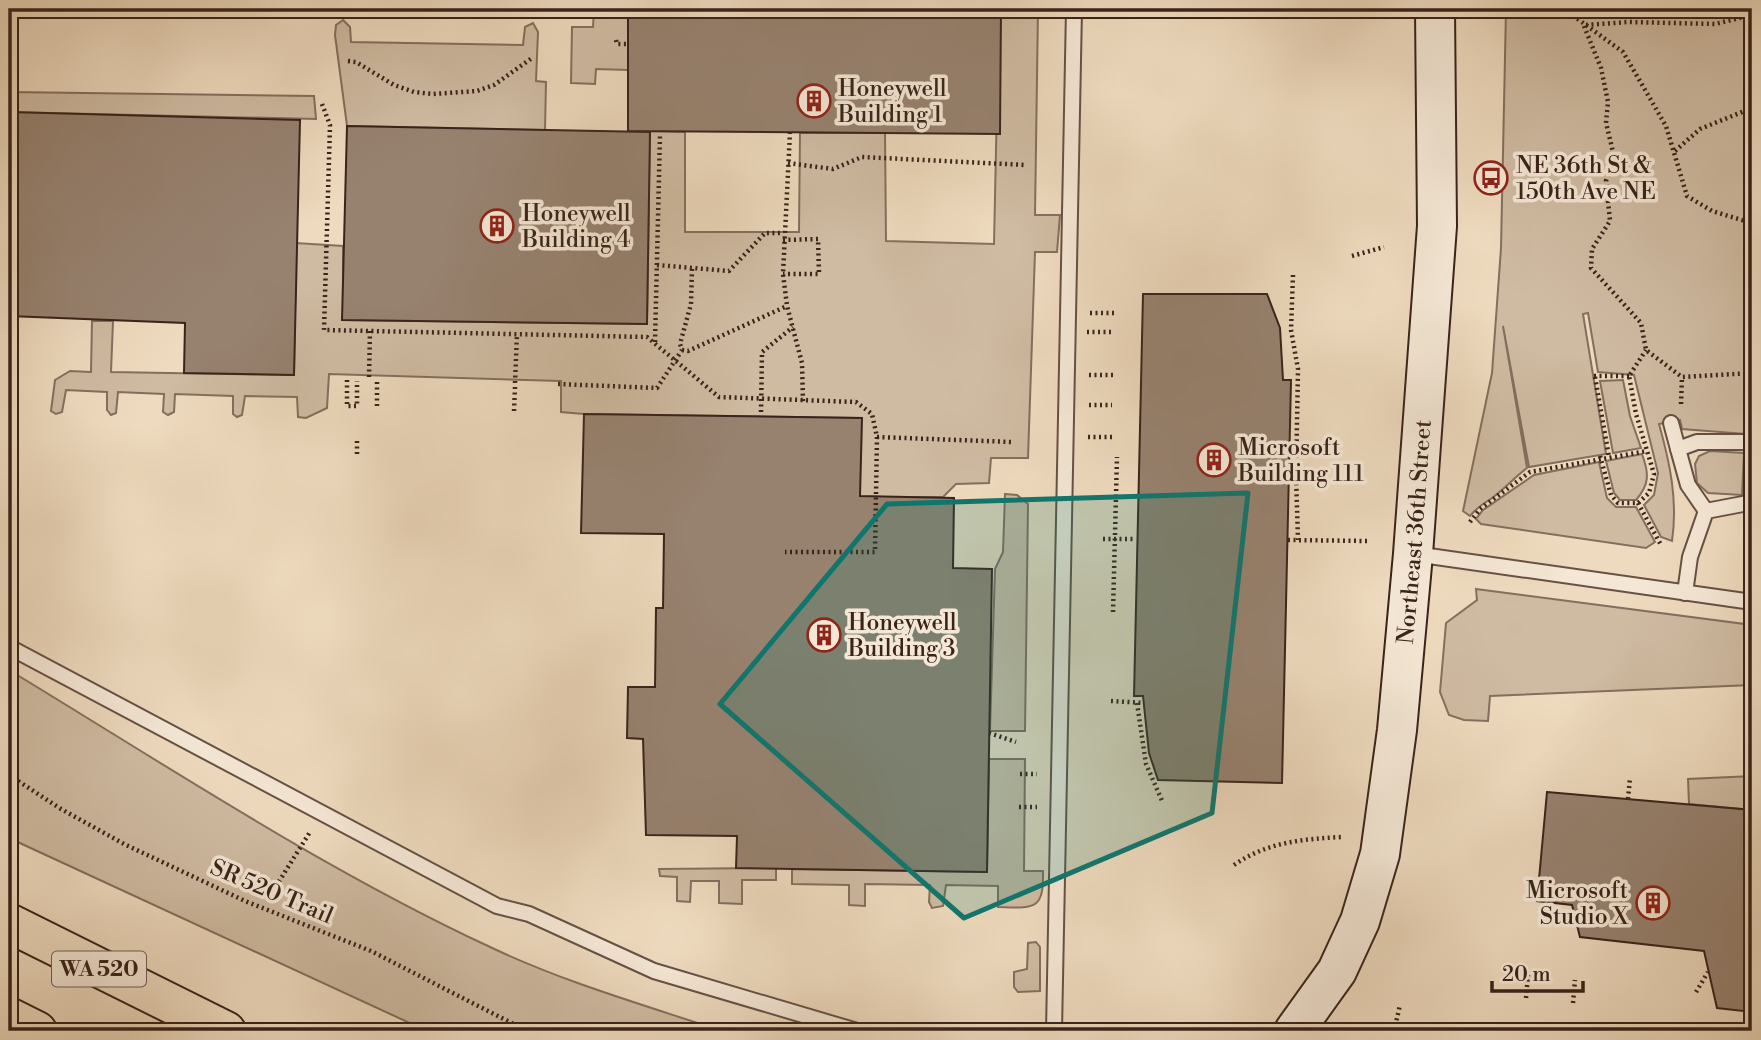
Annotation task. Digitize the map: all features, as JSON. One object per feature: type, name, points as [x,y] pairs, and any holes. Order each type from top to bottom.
[{"type":"highway","points":[[9,894],[190,1015]]},
{"type":"highway","name":"WA 520","points":[[9,923],[226,1031]]},
{"type":"highway","points":[[9,1017],[37,1031]]},
{"type":"street","name":"Northeast 36th Street","points":[[1294,1031],[1337,971],[1360,921],[1380,854],[1397,730],[1413,554],[1437,226],[1435,9]]},
{"type":"lane","points":[[1054,1031],[1074,9]]},
{"type":"lane","points":[[1671,423],[1688,485],[1706,511]]},
{"type":"lane","points":[[1678,449],[1696,442],[1748,442]]},
{"type":"lane","points":[[1706,511],[1748,503]]},
{"type":"lane","points":[[1685,593],[1690,557],[1706,511]]},
{"type":"lane","points":[[1413,554],[1752,602]]},
{"type":"lane","points":[[9,647],[497,906],[529,914],[654,971],[857,1031]]},
{"type":"path","points":[[1564,9],[1623,52],[1666,126],[1687,196],[1712,211],[1752,223]]},
{"type":"path","points":[[1584,26],[1628,22],[1715,24],[1752,15]]},
{"type":"path","points":[[1584,26],[1601,68],[1608,102],[1605,123],[1614,156],[1606,181],[1611,221],[1592,249],[1591,268],[1641,323],[1646,350],[1682,377],[1752,373]]},
{"type":"path","points":[[616,40],[617,44],[628,44]]},
{"type":"path","points":[[348,61],[356,62],[404,89],[433,94],[477,91],[495,85],[532,58]]},
{"type":"path","points":[[322,104],[330,125],[324,330],[647,337],[719,397],[856,402],[872,415],[877,437],[875,552],[785,552]]},
{"type":"path","points":[[1675,151],[1700,129],[1752,108]]},
{"type":"path","points":[[790,132],[783,274],[786,306],[802,363],[803,402]]},
{"type":"path","points":[[655,343],[660,135]]},
{"type":"path","points":[[788,163],[833,169],[862,157],[1026,166]]},
{"type":"path","points":[[657,265],[729,271],[765,233],[783,233]]},
{"type":"path","points":[[783,240],[818,239],[819,274],[783,274]]},
{"type":"path","points":[[1352,257],[1384,247]]},
{"type":"path","points":[[682,351],[680,344],[691,304],[692,268]]},
{"type":"path","points":[[1293,275],[1291,330],[1298,369],[1298,540]]},
{"type":"path","points":[[682,351],[688,351],[786,306]]},
{"type":"path","points":[[761,412],[762,352],[793,327]]},
{"type":"path","points":[[369,377],[370,331]]},
{"type":"path","points":[[514,411],[517,334]]},
{"type":"path","points":[[1601,457],[1611,495],[1618,503],[1638,503],[1649,493],[1654,474],[1636,414],[1629,376],[1646,350]]},
{"type":"path","points":[[558,384],[657,388],[682,351]]},
{"type":"path","points":[[1609,457],[1594,377],[1629,376]]},
{"type":"path","points":[[1681,409],[1682,377]]},
{"type":"path","points":[[347,380],[347,406],[357,406],[357,381]]},
{"type":"path","points":[[377,382],[377,408]]},
{"type":"path","points":[[877,437],[1012,442]]},
{"type":"path","points":[[357,440],[357,454]]},
{"type":"path","points":[[1469,522],[1480,509],[1530,471],[1647,451]]},
{"type":"path","points":[[1113,612],[1117,457]]},
{"type":"path","points":[[1638,503],[1661,545]]},
{"type":"path","points":[[1103,539],[1136,539]]},
{"type":"path","points":[[1289,540],[1369,541]]},
{"type":"path","points":[[1111,701],[1144,703]]},
{"type":"path","points":[[1137,703],[1146,764],[1163,803]]},
{"type":"path","points":[[989,733],[1016,742]]},
{"type":"path","points":[[1020,774],[1041,774]]},
{"type":"path","name":"SR 520 Trail","points":[[9,775],[61,809],[124,844],[245,901],[371,951],[527,1031]]},
{"type":"path","points":[[1628,799],[1630,778]]},
{"type":"path","points":[[1019,807],[1041,807]]},
{"type":"path","points":[[273,891],[320,813]]},
{"type":"path","points":[[1234,865],[1256,850],[1307,838],[1342,836]]},
{"type":"path","points":[[1696,992],[1708,972]]},
{"type":"path","points":[[1526,998],[1528,975]]},
{"type":"path","points":[[1573,1003],[1575,980]]},
{"type":"path","points":[[1395,1031],[1400,1005]]},
{"type":"highlighted area","points":[[1248,493],[1212,813],[964,918],[720,704],[887,504]]},
{"type":"shaded area","points":[[594,9],[628,9],[628,70],[596,69],[595,84],[571,83],[572,27],[593,27]]},
{"type":"shaded area","points":[[999,9],[1038,9],[1035,215],[1060,215],[1057,252],[1035,252],[1028,458],[991,458],[989,483],[956,484],[943,497],[885,497],[884,567],[777,564],[861,418],[584,414],[561,412],[561,381],[329,374],[327,408],[306,418],[298,417],[297,397],[245,396],[242,415],[237,417],[233,414],[233,396],[175,394],[174,412],[168,415],[163,412],[164,394],[118,392],[116,413],[111,415],[107,410],[107,392],[66,390],[62,412],[56,414],[51,411],[55,380],[70,371],[91,372],[92,321],[113,321],[111,372],[294,375],[296,243],[343,246],[343,320],[647,324],[650,131],[685,132],[685,232],[799,232],[800,133],[885,133],[886,241],[994,244]]},
{"type":"shaded area","points":[[1506,9],[1752,9],[1752,415],[1747,416],[1746,434],[1682,429],[1680,420],[1659,424],[1672,482],[1672,541],[1661,537],[1644,505],[1654,495],[1658,473],[1634,375],[1598,372],[1588,313],[1583,314],[1606,454],[1529,467],[1503,326],[1527,468],[1470,516],[1463,511],[1492,373],[1501,248]]},
{"type":"shaded area","points":[[343,20],[350,27],[351,42],[523,45],[525,27],[533,23],[538,32],[536,81],[546,82],[545,130],[347,126],[335,35],[336,25]]},
{"type":"shaded area","points":[[9,92],[314,96],[316,119],[9,112]]},
{"type":"shaded area","points":[[1623,380],[1630,416],[1641,448],[1613,453],[1600,381]]},
{"type":"shaded area","points":[[1710,451],[1744,453],[1742,495],[1708,493],[1697,483],[1695,464],[1699,456]]},
{"type":"shaded area","points":[[1642,454],[1647,473],[1644,489],[1636,500],[1620,500],[1614,493],[1606,461]]},
{"type":"shaded area","points":[[1599,462],[1607,498],[1616,507],[1636,507],[1655,542],[1646,548],[1481,524],[1476,519],[1483,510],[1534,475]]},
{"type":"shaded area","points":[[1005,494],[1017,495],[1028,504],[1025,731],[990,731],[995,569],[1003,552]]},
{"type":"shaded area","points":[[1476,589],[1752,625],[1752,685],[1490,696],[1488,721],[1464,720],[1449,715],[1440,692],[1446,623],[1477,600]]},
{"type":"shaded area","points":[[9,670],[304,849],[426,916],[545,971],[722,1031],[427,1031],[9,838]]},
{"type":"shaded area","points":[[989,759],[1025,759],[1024,871],[1043,871],[1041,894],[1034,904],[1028,907],[998,907],[998,886],[946,885],[943,906],[932,908],[929,902],[930,885],[865,884],[865,906],[849,905],[849,885],[792,884],[792,869],[987,872]]},
{"type":"shaded area","points":[[1752,776],[1752,810],[1689,804],[1688,779]]},
{"type":"shaded area","points":[[776,868],[776,880],[742,880],[742,904],[719,903],[719,881],[691,881],[690,902],[677,901],[677,877],[660,876],[659,869]]},
{"type":"shaded area","points":[[1036,942],[1040,947],[1040,991],[1018,992],[1014,987],[1014,972],[1027,969],[1028,943]]},
{"type":"building","name":"Honeywell Building 1","points":[[628,9],[1001,9],[1000,134],[628,131]]},
{"type":"building","points":[[9,112],[300,120],[294,375],[184,373],[185,323],[9,316]]},
{"type":"building","name":"Honeywell Building 4","points":[[347,126],[650,132],[647,324],[342,320]]},
{"type":"building","name":"Microsoft Building 111","points":[[1143,294],[1267,294],[1280,328],[1283,380],[1291,380],[1282,783],[1158,780],[1149,753],[1143,696],[1134,696]]},
{"type":"building","name":"Honeywell Building 3","points":[[584,414],[862,418],[860,496],[954,498],[953,568],[992,569],[987,872],[736,868],[737,836],[646,835],[643,739],[627,738],[628,687],[655,687],[656,608],[663,608],[664,534],[581,533]]},
{"type":"building","name":"Microsoft Studio X","points":[[1547,792],[1752,810],[1752,1012],[1717,1008],[1704,951],[1580,937],[1572,905],[1537,901]]},
{"type":"place","name":"Honeywell Building 1","points":[[814,101]]},
{"type":"place","name":"NE 36th St & 150th Ave NE","points":[[1491,178]]},
{"type":"place","name":"Honeywell Building 4","points":[[497,226]]},
{"type":"place","name":"Microsoft Building 111","points":[[1214,460]]},
{"type":"place","name":"Honeywell Building 3","points":[[824,635]]},
{"type":"place","name":"Microsoft Studio X","points":[[1653,903]]}]
